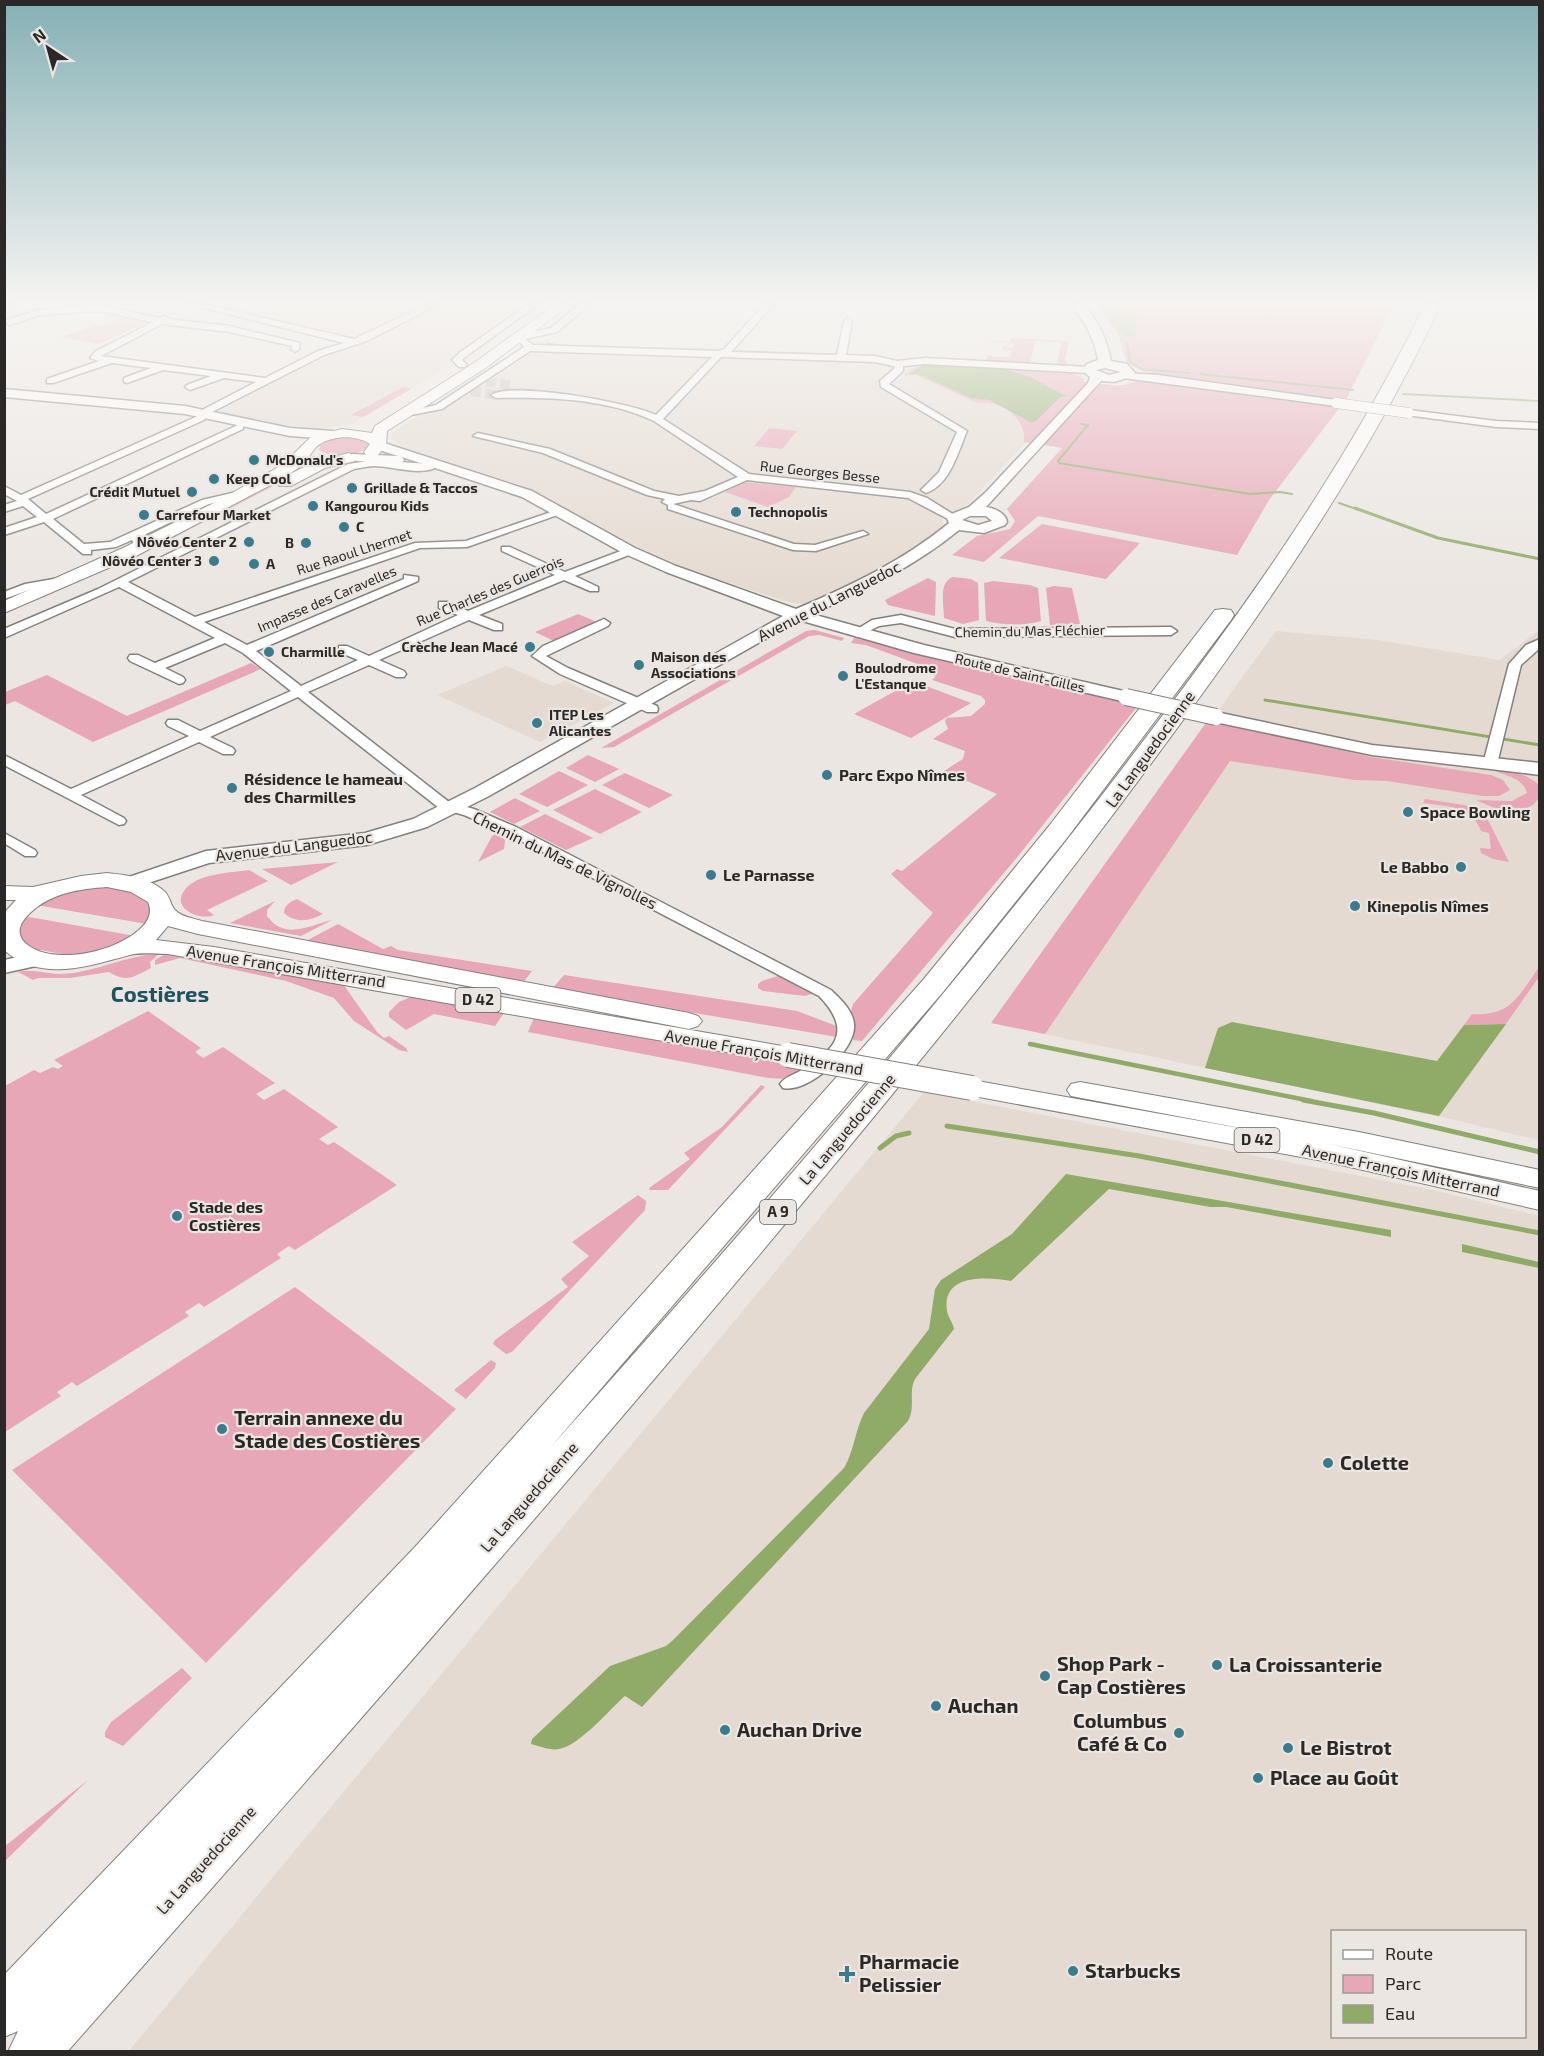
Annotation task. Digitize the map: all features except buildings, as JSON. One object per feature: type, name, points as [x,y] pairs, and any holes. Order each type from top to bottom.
[{"type":"highway","name":"La Languedocienne","points":[[4,2012],[429,1559],[764,1180],[940,976],[1058,832],[1253,576],[1304,501],[1366,400]]},
{"type":"highway","name":"La Languedocienne","points":[[33,2052],[374,1675],[795,1192],[968,983],[1084,839],[1276,577],[1313,521],[1385,400]]},
{"type":"main road","points":[[252,502],[318,439],[361,427],[406,400]]},
{"type":"main road","points":[[4,620],[140,552],[252,502],[317,466],[373,451],[378,443],[380,429],[427,400]]},
{"type":"main road","points":[[335,434],[362,435],[378,443]]},
{"type":"main road","points":[[307,448],[310,454],[319,457],[353,458]]},
{"type":"main road","points":[[4,608],[121,555],[140,552]]},
{"type":"main road","points":[[4,893],[33,894],[91,881],[130,883]]},
{"type":"main road","name":"Avenue François Mitterrand","points":[[130,883],[148,890],[174,920],[198,927],[795,1048]]},
{"type":"main road","points":[[51,890],[25,904],[7,934],[20,952],[37,959],[77,962],[103,957],[128,947],[154,929],[158,904]]},
{"type":"main road","name":"Avenue François Mitterrand","points":[[128,947],[168,947],[795,1048],[977,1081],[1323,1152],[1539,1201]]},
{"type":"main road","name":"Avenue François Mitterrand","points":[[977,1081],[1214,1113],[1539,1179]]},
{"type":"street","points":[[69,400],[163,409],[290,432],[335,434]]},
{"type":"street","points":[[4,509],[203,416],[232,400]]},
{"type":"street","points":[[406,413],[435,408],[451,400]]},
{"type":"street","points":[[579,400],[638,408],[671,403]]},
{"type":"street","points":[[657,419],[674,400]]},
{"type":"street","points":[[909,400],[962,431],[942,474],[933,487],[926,496],[912,496]]},
{"type":"street","name":"Avenue du Languedoc","points":[[158,904],[177,879],[203,868],[376,847],[425,833],[460,810],[804,617],[830,614],[907,573],[990,496],[1080,400]]},
{"type":"street","points":[[912,496],[986,528],[997,525],[1000,519],[993,514],[1003,498],[1093,400]]},
{"type":"street","points":[[1314,400],[1496,424],[1539,426]]},
{"type":"street","name":"Rue Georges Besse","points":[[638,408],[746,477],[912,496]]},
{"type":"street","points":[[203,416],[292,439],[307,448]]},
{"type":"street","points":[[4,532],[46,518],[240,426]]},
{"type":"street","points":[[478,436],[546,452],[793,547],[816,548],[863,534]]},
{"type":"street","name":"Route de Saint-Gilles","points":[[378,443],[526,494],[630,551],[699,580],[857,633],[1126,697],[1372,750],[1539,769]]},
{"type":"street","name":"Route de Saint-Gilles","points":[[353,458],[390,459],[457,471]]},
{"type":"street","points":[[4,634],[119,582],[140,552],[206,502],[252,502],[356,465],[375,463],[404,467],[432,466]]},
{"type":"street","points":[[680,505],[746,477]]},
{"type":"street","points":[[4,489],[23,500],[84,550],[91,559],[92,569]]},
{"type":"street","points":[[928,492],[965,518]]},
{"type":"street","name":"Rue Raoul Lhermet","points":[[193,622],[419,545],[467,544],[561,512]]},
{"type":"street","points":[[84,550],[112,545],[140,552]]},
{"type":"street","points":[[506,549],[594,589]]},
{"type":"street","points":[[84,550],[121,555]]},
{"type":"street","name":"Rue Charles des Guerrois","points":[[72,794],[470,615],[564,575],[630,551]]},
{"type":"street","name":"Impasse des Caravelles","points":[[247,650],[414,579],[408,577]]},
{"type":"street","points":[[4,596],[29,586],[69,580]]},
{"type":"street","name":"Chemin du Mas de Vignolles","points":[[119,582],[247,650],[423,791],[555,852],[825,993],[837,1002],[849,1031],[843,1046],[816,1070],[789,1084]]},
{"type":"street","points":[[443,605],[498,627]]},
{"type":"street","name":"Chemin du Mas Fléchier","points":[[857,633],[876,623],[901,619],[955,633],[1171,631]]},
{"type":"street","points":[[604,623],[547,649],[538,656],[564,671],[646,706]]},
{"type":"street","points":[[154,668],[226,638]]},
{"type":"street","points":[[1490,764],[1515,664],[1530,648],[1539,643]]},
{"type":"street","points":[[343,649],[400,674]]},
{"type":"street","points":[[134,658],[179,680]]},
{"type":"street","points":[[173,723],[228,751]]},
{"type":"street","points":[[4,759],[119,821]]},
{"type":"street","name":"Avenue du Languedoc","points":[[130,883],[206,857],[367,839],[460,810]]},
{"type":"street","points":[[4,837],[30,853]]},
{"type":"street","points":[[4,968],[37,959]]},
{"type":"shaded area","points":[[241,400],[392,400],[354,423],[319,430],[278,426],[218,412]]},
{"type":"shaded area","points":[[445,400],[1066,400],[969,503],[942,518],[944,526],[930,538],[859,581],[805,604],[791,603],[674,565],[590,523],[548,497],[517,484],[400,446],[392,439],[392,434]]},
{"type":"shaded area","points":[[1539,630],[1539,1140],[1450,1119],[991,1023],[1276,631],[1378,640],[1500,660]]},
{"type":"shaded area","name":"ITEP Les Alicantes","points":[[506,666],[553,686],[565,681],[614,703],[540,742],[437,695]]},
{"type":"shaded area","points":[[924,1092],[1433,1190],[1539,1216],[1539,2051],[128,2052]]},
{"type":"green space","points":[[379,400],[392,400],[363,417],[351,415]]},
{"type":"green space","points":[[970,400],[1346,400],[1269,500],[1237,555],[1038,516],[984,562],[952,555],[977,536],[1010,529],[1015,521],[1007,509],[1062,448],[1024,442],[1021,425],[1010,412],[994,404],[977,403]]},
{"type":"green space","points":[[769,428],[797,431],[782,449],[754,446]]},
{"type":"green space","points":[[331,439],[362,439],[368,443],[368,447],[344,456],[330,455],[319,450],[320,445]]},
{"type":"green space","points":[[298,464],[310,467],[138,556],[133,554]]},
{"type":"green space","points":[[745,482],[796,487],[789,497],[768,507],[725,492]]},
{"type":"green space","points":[[1042,524],[1140,543],[1106,579],[999,558]]},
{"type":"green space","points":[[953,577],[971,579],[978,583],[979,620],[963,624],[944,618],[945,584]]},
{"type":"green space","points":[[928,578],[936,582],[935,616],[888,605],[885,600]]},
{"type":"green space","points":[[993,581],[1038,588],[1041,621],[1014,624],[986,621],[984,583]]},
{"type":"green space","points":[[1054,586],[1072,588],[1080,624],[1050,625],[1046,588]]},
{"type":"green space","points":[[578,614],[597,622],[554,641],[535,632]]},
{"type":"green space","points":[[815,630],[844,638],[842,641],[819,635],[809,636],[614,747],[601,748],[806,631]]},
{"type":"green space","points":[[854,638],[1140,703],[1019,855],[862,1041],[853,1040],[851,1013],[853,1004],[933,913],[891,874],[897,869],[902,871],[997,794],[944,771],[963,759],[965,751],[933,739],[948,729],[945,721],[947,718],[971,716],[985,704],[985,700],[981,696],[932,680],[936,676],[918,670],[923,666],[866,645],[851,643]]},
{"type":"green space","points":[[251,663],[261,669],[93,742],[15,701],[5,705],[5,692],[47,675],[127,716]]},
{"type":"green space","points":[[913,681],[971,703],[911,738],[854,714]]},
{"type":"green space","points":[[1208,720],[1371,757],[1491,775],[1503,780],[1510,790],[1499,796],[1483,796],[1230,761],[1045,1034],[991,1023]]},
{"type":"green space","points":[[588,755],[619,769],[595,782],[566,768]]},
{"type":"green space","points":[[559,771],[588,785],[547,807],[519,794]]},
{"type":"green space","points":[[1496,771],[1519,774],[1534,781],[1539,785],[1539,798],[1527,808],[1499,810],[1476,800],[1512,801],[1527,793],[1519,781]]},
{"type":"green space","points":[[625,773],[673,795],[649,808],[602,785]]},
{"type":"green space","points":[[595,789],[642,812],[600,834],[553,810]]},
{"type":"green space","points":[[515,798],[540,811],[514,824],[490,812]]},
{"type":"green space","points":[[1425,799],[1476,807],[1484,812],[1509,862],[1493,859],[1481,853],[1480,848],[1491,849],[1489,833],[1481,831],[1471,816],[1457,809],[1423,803]]},
{"type":"green space","points":[[545,814],[593,838],[566,850],[520,827]]},
{"type":"green space","points":[[501,831],[506,833],[504,849],[478,862],[492,836]]},
{"type":"green space","points":[[338,862],[291,885],[262,869]]},
{"type":"green space","points":[[249,870],[268,881],[207,910],[214,915],[195,915],[184,908],[181,903],[181,897],[189,885],[205,877]]},
{"type":"green space","points":[[120,886],[147,899],[152,909],[147,924],[36,905],[81,887]]},
{"type":"green space","points":[[297,899],[323,914],[303,920],[293,919],[284,913],[285,908]]},
{"type":"green space","points":[[275,901],[267,910],[267,916],[274,924],[282,928],[290,930],[307,928],[332,920],[301,936],[230,923]]},
{"type":"green space","points":[[24,916],[135,936],[91,955],[59,957],[61,954],[41,950],[38,952],[22,942],[17,932]]},
{"type":"green space","points":[[338,924],[383,949],[391,946],[398,950],[532,971],[522,984],[304,942]]},
{"type":"green space","points":[[159,954],[150,962],[151,968],[130,978],[109,972],[70,978],[33,980],[18,972],[74,973],[134,957]]},
{"type":"green space","points":[[165,954],[343,984],[377,1032],[384,1038],[389,1036],[408,1052],[399,1050],[354,1021],[334,998],[286,981],[180,958],[155,965],[155,960]]},
{"type":"green space","points":[[1539,967],[1539,977],[1506,1024],[1464,1025],[1472,1014],[1496,1012],[1513,1002]]},
{"type":"green space","points":[[564,975],[797,1011],[834,1025],[838,1028],[837,1037],[552,989]]},
{"type":"green space","points":[[781,975],[813,993],[805,996],[763,991],[758,988],[758,984],[762,981]]},
{"type":"green space","points":[[415,995],[506,1010],[495,1026],[434,1014],[406,1030],[389,1017],[389,1012],[399,1002]]},
{"type":"green space","name":"Stade des Costières","points":[[148,1011],[201,1048],[195,1052],[203,1058],[223,1047],[275,1083],[256,1094],[264,1100],[284,1089],[338,1127],[319,1139],[328,1145],[334,1142],[397,1185],[295,1250],[289,1246],[277,1254],[281,1258],[204,1307],[199,1303],[185,1312],[189,1316],[77,1386],[72,1382],[57,1392],[61,1396],[5,1432],[5,1086],[34,1070],[40,1073],[53,1067],[58,1069],[63,1066],[54,1060]]},
{"type":"green space","points":[[535,1015],[806,1066],[786,1079],[768,1078],[528,1032]]},
{"type":"green space","points":[[761,1085],[765,1087],[668,1190],[650,1190],[649,1188],[690,1159],[684,1153],[722,1127]]},
{"type":"green space","points":[[638,1195],[646,1201],[645,1210],[512,1352],[506,1354],[493,1344],[495,1340],[568,1287],[561,1279],[589,1256],[572,1242]]},
{"type":"green space","name":"Terrain annexe du Stade des Costières","points":[[295,1287],[456,1409],[206,1663],[12,1470]]},
{"type":"green space","points":[[491,1360],[496,1363],[495,1368],[466,1399],[454,1390]]},
{"type":"green space","points":[[182,1668],[192,1678],[123,1746],[105,1737],[105,1732],[111,1722]]},
{"type":"green space","points":[[88,1780],[5,1861],[5,1846]]},
{"type":"water","points":[[990,400],[1057,400],[1035,422],[1030,422]]},
{"type":"water","points":[[1232,1022],[1437,1061],[1464,1025],[1506,1024],[1439,1116],[1205,1068],[1218,1028]]},
{"type":"water","points":[[1066,1174],[1391,1230],[1391,1237],[1226,1207],[1210,1207],[1109,1189],[1011,1281],[968,1280],[951,1290],[947,1299],[947,1311],[954,1329],[915,1379],[908,1421],[642,1707],[625,1696],[594,1727],[567,1746],[552,1749],[531,1744],[532,1739],[610,1666],[666,1646],[672,1641],[844,1468],[864,1413],[929,1329],[935,1289],[941,1280],[1012,1234]]},
{"type":"water","points":[[1462,1244],[1539,1262],[1539,1268],[1462,1252]]},
{"type":"waterway","points":[[1519,400],[1540,401]]},
{"type":"waterway","points":[[1081,424],[1088,425],[1058,461],[1059,463],[1250,494],[1280,492],[1292,494]]},
{"type":"waterway","points":[[1339,503],[1359,510]]},
{"type":"waterway","points":[[1355,508],[1438,538],[1540,559]]},
{"type":"waterway","points":[[1265,700],[1540,745]]},
{"type":"waterway","points":[[1030,1044],[1311,1101]]},
{"type":"waterway","points":[[1303,1100],[1374,1113],[1540,1152]]},
{"type":"waterway","points":[[947,1126],[1139,1156],[1540,1233]]},
{"type":"waterway","points":[[880,1148],[896,1136],[909,1133]]},
{"type":"place","name":"McDonald's","points":[[254,460]]},
{"type":"place","name":"Keep Cool","points":[[214,479]]},
{"type":"place","name":"Grillade & Taccos","points":[[352,488]]},
{"type":"place","name":"Crédit Mutuel","points":[[192,492]]},
{"type":"place","name":"Kangourou Kids","points":[[313,506]]},
{"type":"place","name":"Technopolis","points":[[736,512]]},
{"type":"place","name":"Carrefour Market","points":[[144,515]]},
{"type":"place","name":"C","points":[[344,527]]},
{"type":"place","name":"Nôvéo Center 2","points":[[249,542]]},
{"type":"place","name":"B","points":[[306,543]]},
{"type":"place","name":"Nôvéo Center 3","points":[[214,561]]},
{"type":"place","name":"A","points":[[254,564]]},
{"type":"place","name":"Crèche Jean Macé","points":[[530,647]]},
{"type":"place","name":"Charmille","points":[[269,652]]},
{"type":"place","name":"Maison des Associations","points":[[639,665]]},
{"type":"place","name":"Boulodrome L'Estanque","points":[[843,676]]},
{"type":"place","name":"ITEP Les Alicantes","points":[[537,723]]},
{"type":"place","name":"Parc Expo Nîmes","points":[[827,775]]},
{"type":"place","name":"Résidence le hameau des Charmilles","points":[[232,788]]},
{"type":"place","name":"Space Bowling","points":[[1408,812]]},
{"type":"place","name":"Le Babbo","points":[[1461,867]]},
{"type":"place","name":"Le Parnasse","points":[[711,875]]},
{"type":"place","name":"Kinepolis Nîmes","points":[[1355,906]]},
{"type":"place","name":"Stade des Costières","points":[[177,1216]]},
{"type":"place","name":"Terrain annexe du Stade des Costières","points":[[222,1429]]},
{"type":"place","name":"Colette","points":[[1328,1463]]},
{"type":"place","name":"La Croissanterie","points":[[1217,1665]]},
{"type":"place","name":"Shop Park - Cap Costières","points":[[1045,1676]]},
{"type":"place","name":"Auchan","points":[[936,1706]]},
{"type":"place","name":"Auchan Drive","points":[[725,1730]]},
{"type":"place","name":"Columbus Café & Co","points":[[1179,1733]]},
{"type":"place","name":"Le Bistrot","points":[[1288,1748]]},
{"type":"place","name":"Place au Goût","points":[[1258,1778]]},
{"type":"place","name":"Starbucks","points":[[1073,1971]]},
{"type":"place","name":"Pharmacie Pelissier","points":[[847,1974]]},
{"type":"district","name":"Costières","points":[[160,994]]}]
